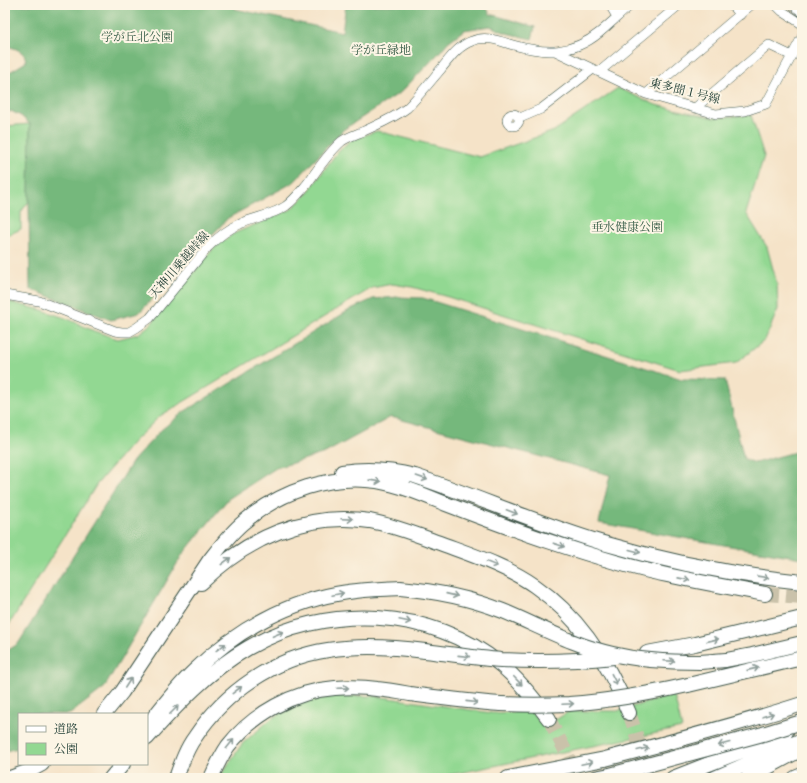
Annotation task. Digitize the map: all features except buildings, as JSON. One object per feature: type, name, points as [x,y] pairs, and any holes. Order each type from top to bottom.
[{"type":"highway","points":[[105,713],[122,692],[209,561],[242,520],[274,495],[291,486],[329,474],[352,470],[394,471],[415,476],[544,524],[603,543],[691,565],[734,573],[802,582]]},
{"type":"highway","points":[[225,541],[244,522],[262,508],[280,498],[300,490],[319,484],[340,480],[378,481],[421,494],[525,533],[590,555],[666,575],[765,594]]},
{"type":"highway","points":[[178,607],[189,593],[204,579],[236,554],[270,535],[308,522],[327,519],[371,521],[392,526],[496,565],[535,586],[551,598],[568,615],[599,653],[611,673],[629,713]]},
{"type":"highway","points":[[148,726],[173,693],[194,671],[216,651],[239,634],[291,607],[319,598],[348,592],[400,588],[426,590],[453,595],[477,602],[564,638],[612,654],[659,661],[700,662],[732,658],[802,643]]},
{"type":"highway","points":[[148,737],[197,686],[238,654],[265,639],[287,630],[314,622],[342,618],[368,617],[394,619],[421,624],[465,642],[482,651],[501,665],[532,696],[549,719]]},
{"type":"highway","points":[[176,778],[181,761],[194,737],[212,714],[231,695],[252,679],[276,666],[300,657],[327,650],[352,647],[380,648],[425,651],[501,660],[588,660],[647,653],[694,644],[802,618]]},
{"type":"highway","points":[[211,778],[218,762],[228,746],[256,718],[273,707],[292,698],[312,692],[333,688],[355,687],[470,702],[501,704],[562,704],[595,702],[688,685],[802,658]]},
{"type":"highway","points":[[508,778],[605,759],[758,718],[802,704]]},
{"type":"highway","points":[[595,778],[763,734],[802,722]]},
{"type":"highway","points":[[673,778],[740,752],[802,725]]},
{"type":"highway","points":[[715,778],[802,740]]},
{"type":"highway","points":[[748,778],[802,749]]},
{"type":"highway","points":[[10,778],[40,765]]},
{"type":"highway","points":[[109,778],[117,765]]},
{"type":"highway","points":[[109,778],[122,765]]},
{"type":"highway","points":[[795,778],[802,775]]},
{"type":"street","points":[[610,5],[617,17]]},
{"type":"street","name":"天神川乗越峠線","points":[[5,294],[39,301],[115,331],[129,332],[150,318],[215,240],[231,228],[241,223],[274,212],[285,206],[302,190],[330,152],[344,140],[381,124],[407,108],[454,52],[472,40],[485,38],[541,51],[568,49],[599,33],[631,5]]},
{"type":"street","points":[[520,118],[541,109],[596,70],[679,5]]},
{"type":"street","points":[[731,5],[740,15]]},
{"type":"street","points":[[646,94],[751,5]]},
{"type":"street","points":[[776,5],[782,11],[802,24]]},
{"type":"street","points":[[793,5],[802,12]]},
{"type":"street","name":"東多聞１号線","points":[[555,51],[646,94],[716,114],[745,111],[766,104],[802,37]]},
{"type":"street","points":[[695,108],[769,45],[792,56]]},
{"type":"green space","points":[[5,5],[235,5],[235,9],[342,32],[346,5],[485,5],[490,14],[535,27],[532,39],[506,33],[490,26],[464,30],[448,42],[401,92],[343,130],[294,182],[228,218],[139,313],[111,320],[30,289],[30,124],[21,116],[11,111],[5,114],[5,75],[26,62],[26,58],[16,49],[6,46]]},
{"type":"green space","name":"垂水健康公園","points":[[618,88],[656,105],[714,118],[751,115],[764,156],[746,213],[767,247],[777,284],[778,309],[765,340],[736,363],[680,370],[412,287],[392,284],[372,288],[160,416],[133,442],[97,484],[5,631],[5,301],[42,310],[118,339],[138,334],[151,324],[214,248],[233,234],[290,210],[306,195],[338,151],[351,140],[377,131],[480,157],[554,131]]},
{"type":"green space","points":[[30,124],[29,201],[21,212],[21,229],[5,237],[5,126]]},
{"type":"green space","points":[[398,297],[423,298],[682,379],[725,380],[744,459],[755,463],[799,451],[802,447],[802,558],[599,523],[610,475],[391,417],[325,453],[276,468],[228,499],[182,555],[104,688],[71,713],[18,713],[18,748],[5,751],[5,652],[18,644],[133,461],[161,430],[185,411],[351,309],[373,299]]},
{"type":"green space","points":[[674,695],[682,728],[434,778],[220,778],[242,744],[272,718],[302,703],[333,696],[375,696],[492,713],[531,711],[544,727],[570,711],[617,711]]},
{"type":"tunnel","points":[[765,594],[802,597]]},
{"type":"tunnel","points":[[629,713],[639,745],[645,778]]},
{"type":"tunnel","points":[[549,719],[567,754],[576,778]]},
{"type":"park label","name":"学が丘北公園","points":[[137,37]]},
{"type":"park label","name":"学が丘緑地","points":[[381,50]]}]
